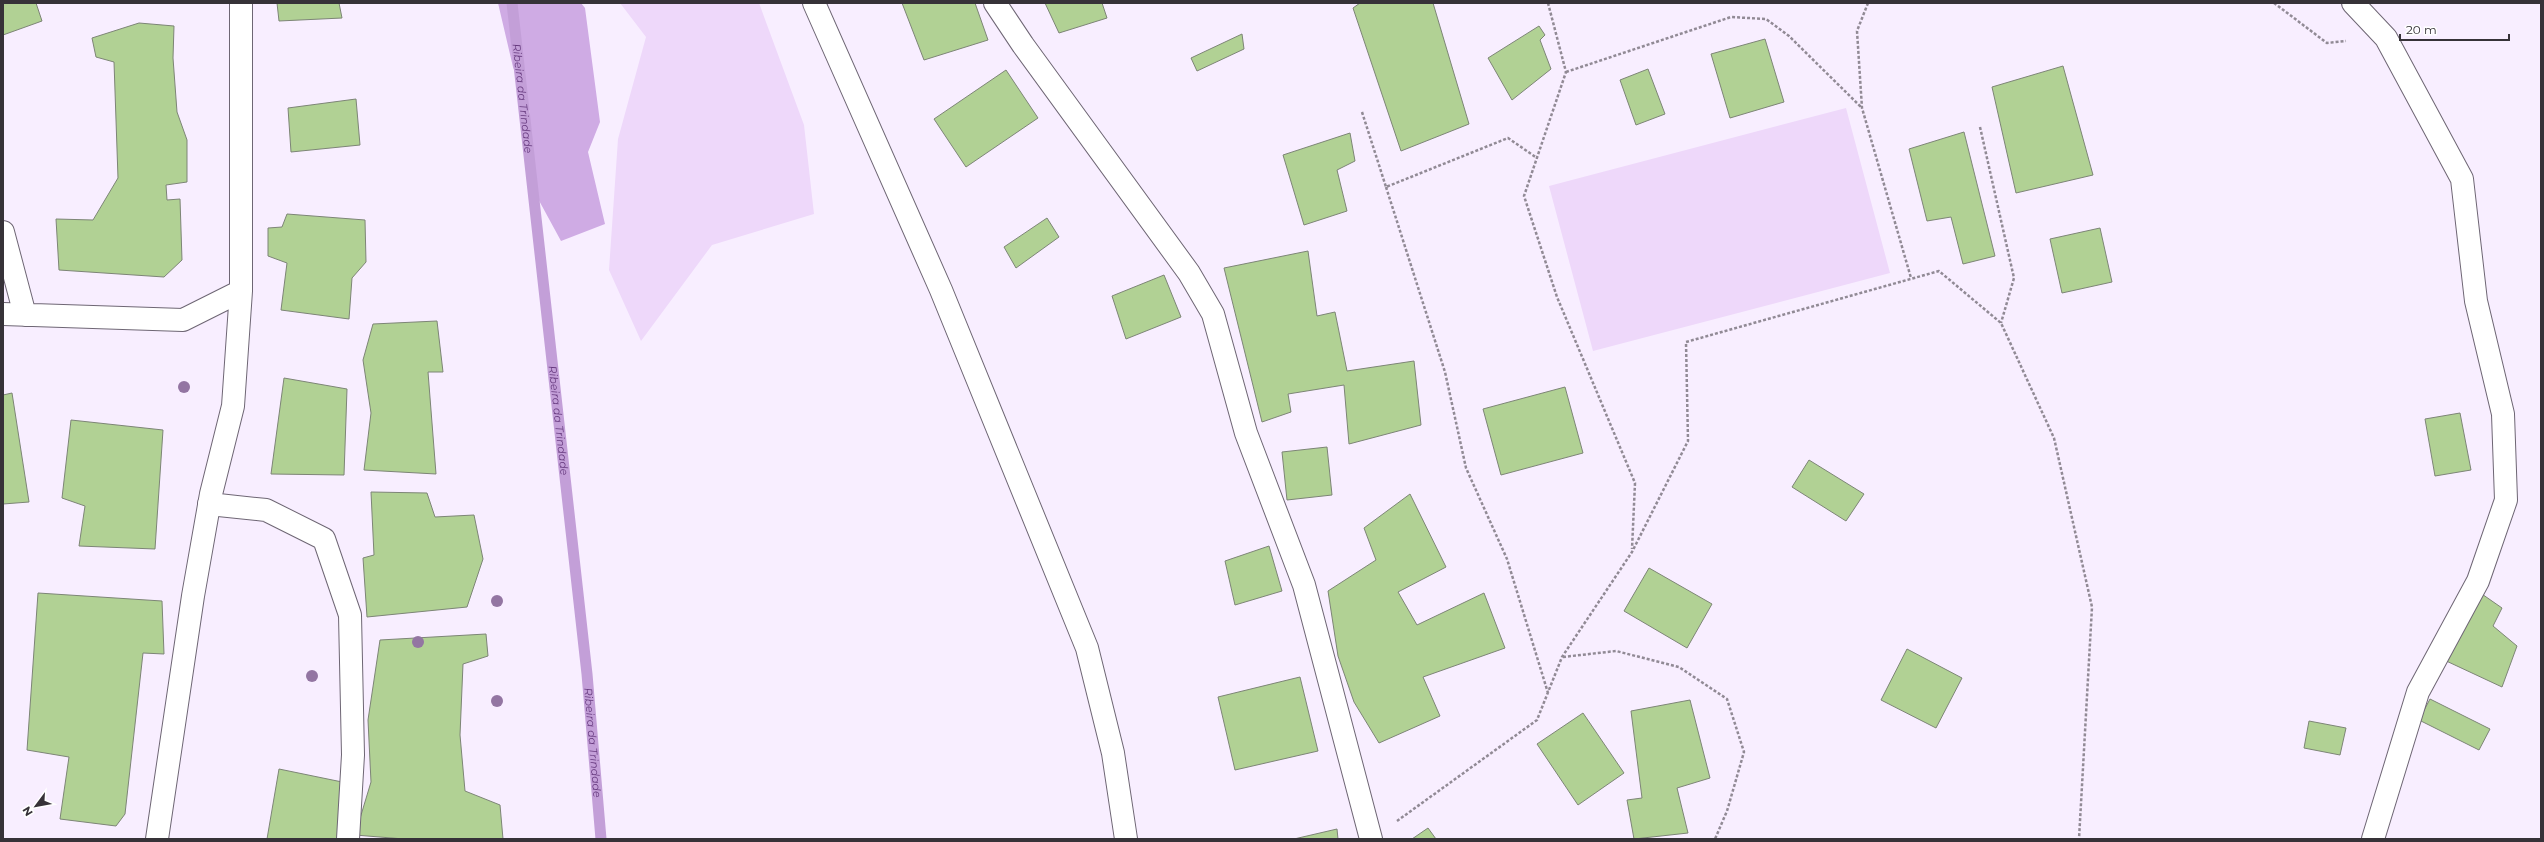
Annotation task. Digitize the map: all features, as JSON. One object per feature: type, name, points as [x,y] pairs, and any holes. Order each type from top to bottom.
[{"type":"street","points":[[158,839],[193,596],[210,504],[233,406],[240,291],[241,3]]},
{"type":"street","points":[[814,3],[941,290],[1087,648],[1113,753],[1126,839]]},
{"type":"street","points":[[996,3],[1023,45],[1189,273],[1213,314],[1246,433],[1304,585],[1371,839]]},
{"type":"street","points":[[2353,3],[2386,38],[2462,179],[2476,300],[2503,414],[2506,500],[2478,580],[2418,692],[2373,839]]},
{"type":"street","points":[[3,232],[25,315]]},
{"type":"street","points":[[3,314],[183,320],[240,291]]},
{"type":"street","points":[[210,504],[266,510],[324,538],[350,615],[352,755],[348,839]]},
{"type":"path","points":[[1548,3],[1566,72],[1524,196],[1557,298],[1635,483],[1632,552]]},
{"type":"path","points":[[1868,3],[1857,31],[1862,108],[1911,278]]},
{"type":"path","points":[[2274,3],[2327,43],[2386,38]]},
{"type":"path","points":[[1566,72],[1732,17],[1766,19],[1789,36],[1862,108]]},
{"type":"path","points":[[1362,112],[1445,372],[1466,468],[1507,559],[1548,693]]},
{"type":"path","points":[[1980,127],[2014,278],[2002,323]]},
{"type":"path","points":[[1386,187],[1508,138],[1537,158]]},
{"type":"path","points":[[1391,825],[1536,720],[1562,657],[1632,552],[1688,440],[1686,342],[1939,271],[2002,323],[2054,438],[2092,607],[2079,839]]},
{"type":"path","points":[[1562,657],[1616,651],[1679,667],[1727,699],[1744,752],[1728,811],[1715,839]]},
{"type":"shaded area","points":[[498,3],[581,3],[585,8],[600,122],[588,152],[605,224],[561,241],[530,184],[530,112],[513,67]]},
{"type":"shaded area","points":[[620,3],[759,3],[804,125],[814,214],[712,245],[641,341],[609,270],[618,139],[646,37]]},
{"type":"shaded area","points":[[1846,108],[1890,273],[1593,351],[1549,186]]},
{"type":"building","points":[[3,3],[36,3],[42,21],[3,35]]},
{"type":"building","points":[[277,3],[339,3],[342,18],[279,21]]},
{"type":"building","points":[[902,3],[975,3],[988,40],[924,60]]},
{"type":"building","points":[[1045,3],[1102,3],[1107,18],[1059,33]]},
{"type":"building","points":[[1360,3],[1433,3],[1469,124],[1401,151],[1353,8]]},
{"type":"building","points":[[139,23],[174,26],[173,58],[177,112],[187,140],[187,182],[166,185],[167,200],[180,199],[182,260],[164,277],[59,270],[56,219],[93,220],[118,178],[114,62],[96,57],[92,38]]},
{"type":"building","points":[[1539,26],[1545,35],[1540,40],[1551,69],[1512,100],[1488,58]]},
{"type":"building","points":[[1242,34],[1244,49],[1197,71],[1191,58]]},
{"type":"building","points":[[1765,39],[1784,102],[1730,118],[1711,54]]},
{"type":"building","points":[[2063,66],[2093,175],[2016,193],[1992,87]]},
{"type":"building","points":[[1648,69],[1665,114],[1636,125],[1620,80]]},
{"type":"building","points":[[1006,70],[1038,118],[966,167],[934,119]]},
{"type":"building","points":[[356,99],[360,145],[291,152],[288,108]]},
{"type":"building","points":[[1964,132],[1995,256],[1963,264],[1951,217],[1927,221],[1909,149]]},
{"type":"building","points":[[1350,133],[1355,161],[1337,170],[1347,211],[1304,225],[1283,155]]},
{"type":"building","points":[[287,214],[365,220],[366,262],[352,278],[349,319],[281,310],[287,263],[268,256],[268,228],[282,227]]},
{"type":"building","points":[[1047,218],[1059,237],[1016,268],[1004,247]]},
{"type":"building","points":[[2100,228],[2112,282],[2062,293],[2050,239]]},
{"type":"building","points":[[1308,251],[1317,316],[1335,312],[1347,371],[1414,361],[1421,425],[1349,444],[1344,385],[1288,394],[1291,412],[1262,422],[1224,268]]},
{"type":"building","points":[[1164,275],[1181,317],[1126,339],[1112,296]]},
{"type":"building","points":[[437,321],[443,372],[428,372],[436,474],[364,470],[371,413],[363,360],[373,324]]},
{"type":"building","points":[[284,378],[347,389],[344,475],[271,474]]},
{"type":"building","points":[[1565,387],[1583,453],[1501,475],[1483,409]]},
{"type":"building","points":[[12,393],[29,502],[3,504],[3,395]]},
{"type":"building","points":[[2460,413],[2471,470],[2435,476],[2425,419]]},
{"type":"building","points":[[71,420],[163,430],[155,549],[79,546],[85,506],[62,498]]},
{"type":"building","points":[[1327,447],[1332,495],[1287,500],[1282,452]]},
{"type":"building","points":[[1809,460],[1864,494],[1846,521],[1792,487]]},
{"type":"building","points":[[371,492],[427,493],[435,517],[474,515],[483,559],[467,607],[367,617],[363,558],[374,555]]},
{"type":"building","points":[[1410,494],[1446,567],[1398,592],[1417,625],[1484,593],[1505,648],[1423,677],[1440,716],[1379,743],[1354,702],[1338,656],[1328,591],[1376,560],[1364,528]]},
{"type":"building","points":[[1269,546],[1282,591],[1235,605],[1225,561]]},
{"type":"building","points":[[1649,568],[1712,604],[1687,648],[1624,611]]},
{"type":"building","points":[[2479,592],[2502,608],[2493,626],[2517,646],[2502,687],[2442,659]]},
{"type":"building","points":[[38,593],[162,601],[164,654],[143,653],[125,814],[116,826],[60,819],[69,757],[27,750]]},
{"type":"building","points":[[486,634],[488,656],[463,664],[460,735],[465,791],[500,805],[503,839],[404,839],[355,835],[371,782],[368,720],[380,640]]},
{"type":"building","points":[[1907,649],[1962,678],[1936,728],[1881,700]]},
{"type":"building","points":[[1300,677],[1318,751],[1235,770],[1218,697]]},
{"type":"building","points":[[2430,699],[2490,729],[2479,750],[2419,720]]},
{"type":"building","points":[[1690,700],[1710,778],[1677,788],[1688,833],[1634,839],[1627,800],[1642,798],[1631,711]]},
{"type":"building","points":[[1583,713],[1624,773],[1578,805],[1537,744]]},
{"type":"building","points":[[2309,721],[2346,728],[2340,755],[2304,748]]},
{"type":"building","points":[[279,769],[347,783],[340,839],[267,839]]},
{"type":"building","points":[[1428,828],[1436,839],[1412,839]]},
{"type":"building","points":[[1337,829],[1338,839],[1294,839]]},
{"type":"waterway","name":"Ribeira da Trindade","points":[[512,3],[587,674],[601,839]]}]
